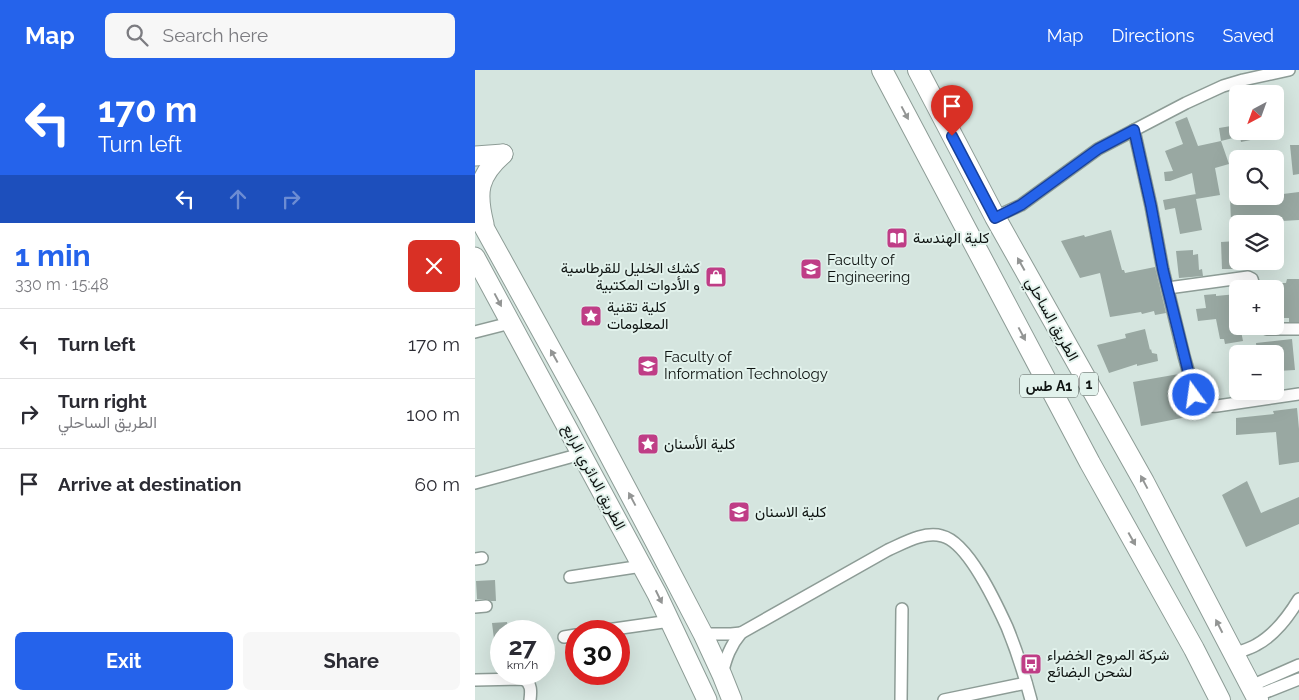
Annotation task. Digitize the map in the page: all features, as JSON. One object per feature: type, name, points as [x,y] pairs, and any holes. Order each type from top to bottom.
[{"type":"highway","name":"طس A1","points":[[882,70],[1085,454],[1194,649],[1220,700]]},
{"type":"highway","name":"الطريق الساحلي","points":[[918,70],[995,218],[1144,482],[1255,694]]},
{"type":"main road","points":[[475,156],[503,154],[488,170],[482,181],[479,193],[479,206],[485,227]]},
{"type":"main road","name":"الطريق الدائري الرابع","points":[[475,210],[655,542],[703,634],[732,700]]},
{"type":"main road","name":"الطريق الدائري الرابع","points":[[475,257],[642,566],[707,700]]},
{"type":"street","points":[[995,218],[1021,205],[1098,149],[1134,130],[1223,86],[1289,70]]},
{"type":"street","points":[[1134,130],[1168,288],[1197,402],[1210,407],[1299,394]]},
{"type":"street","points":[[1168,288],[1248,277],[1252,280]]},
{"type":"street","points":[[475,332],[510,323]]},
{"type":"street","points":[[1284,329],[1299,329]]},
{"type":"street","points":[[475,483],[581,454]]},
{"type":"street","points":[[722,675],[728,652],[733,642],[741,633],[888,550],[912,539],[940,535],[955,542],[963,550],[983,582],[1007,628],[1031,700]]},
{"type":"street","points":[[570,578],[642,566]]},
{"type":"street","points":[[1234,654],[1255,646],[1269,637],[1283,623],[1299,598]]},
{"type":"street","points":[[901,700],[902,609]]},
{"type":"street","points":[[630,627],[670,621]]},
{"type":"street","points":[[703,634],[741,633]]},
{"type":"street","points":[[1255,694],[1299,665]]},
{"type":"street","points":[[1255,694],[1299,679]]},
{"type":"street","points":[[475,680],[527,680],[530,685],[530,700]]},
{"type":"street","points":[[944,700],[1026,683]]},
{"type":"building","points":[[1187,117],[1198,146],[1221,141],[1229,164],[1215,168],[1220,195],[1196,199],[1202,230],[1180,234],[1175,208],[1165,210],[1163,200],[1196,194],[1192,173],[1165,181],[1164,172],[1173,171],[1165,151],[1183,144],[1175,122]]},
{"type":"building","points":[[1229,126],[1229,139],[1221,141],[1219,128]]},
{"type":"building","points":[[1290,145],[1299,145],[1299,174],[1293,175]]},
{"type":"building","points":[[1299,192],[1299,220],[1284,221],[1284,215],[1231,215],[1230,205],[1284,205],[1284,194]]},
{"type":"building","points":[[1111,230],[1122,270],[1125,273],[1155,267],[1166,313],[1155,315],[1154,311],[1110,317],[1100,273],[1080,278],[1061,241]]},
{"type":"building","points":[[1221,242],[1229,242],[1229,269],[1222,269]]},
{"type":"building","points":[[1193,250],[1193,255],[1198,254],[1199,270],[1202,269],[1203,276],[1179,278],[1176,251]]},
{"type":"building","points":[[1287,279],[1299,279],[1299,322],[1289,322],[1289,318],[1284,318],[1284,283],[1286,283]]},
{"type":"building","points":[[1204,295],[1229,295],[1229,335],[1242,335],[1243,341],[1225,344],[1224,339],[1220,339],[1216,319],[1198,321],[1196,309],[1206,308]]},
{"type":"building","points":[[1145,329],[1150,350],[1152,353],[1157,354],[1158,361],[1137,366],[1137,364],[1109,373],[1097,345],[1126,338],[1125,334]]},
{"type":"building","points":[[1292,339],[1295,370],[1284,371],[1284,345],[1256,345],[1256,343]]},
{"type":"building","points":[[1179,374],[1187,417],[1141,426],[1133,382]]},
{"type":"building","points":[[1297,408],[1299,462],[1279,465],[1276,432],[1236,435],[1236,418],[1274,414],[1273,411]]},
{"type":"building","points":[[1247,481],[1261,513],[1299,497],[1299,524],[1246,547],[1222,495]]},
{"type":"building","points":[[495,580],[496,601],[477,599],[476,581]]},
{"type":"place","name":"كلية الهندسة","points":[[897,238]]},
{"type":"place","name":"Faculty of Engineering","points":[[811,269]]},
{"type":"place","name":"كشك الخليل للقرطاسية و الأدوات المكتبية","points":[[716,277]]},
{"type":"place","name":"كلية تقنية المعلومات","points":[[591,316]]},
{"type":"place","name":"Faculty of Information Technology","points":[[648,366]]},
{"type":"place","name":"كلية الأسنان","points":[[648,444]]},
{"type":"place","name":"كلية الاسنان","points":[[739,512]]},
{"type":"place","name":"شركة المروج الخضراء لشحن البضائع","points":[[1031,664]]},
{"type":"route","points":[[952,136],[995,218],[1021,205],[1098,149],[1134,130],[1163,270],[1194,395]]}]
